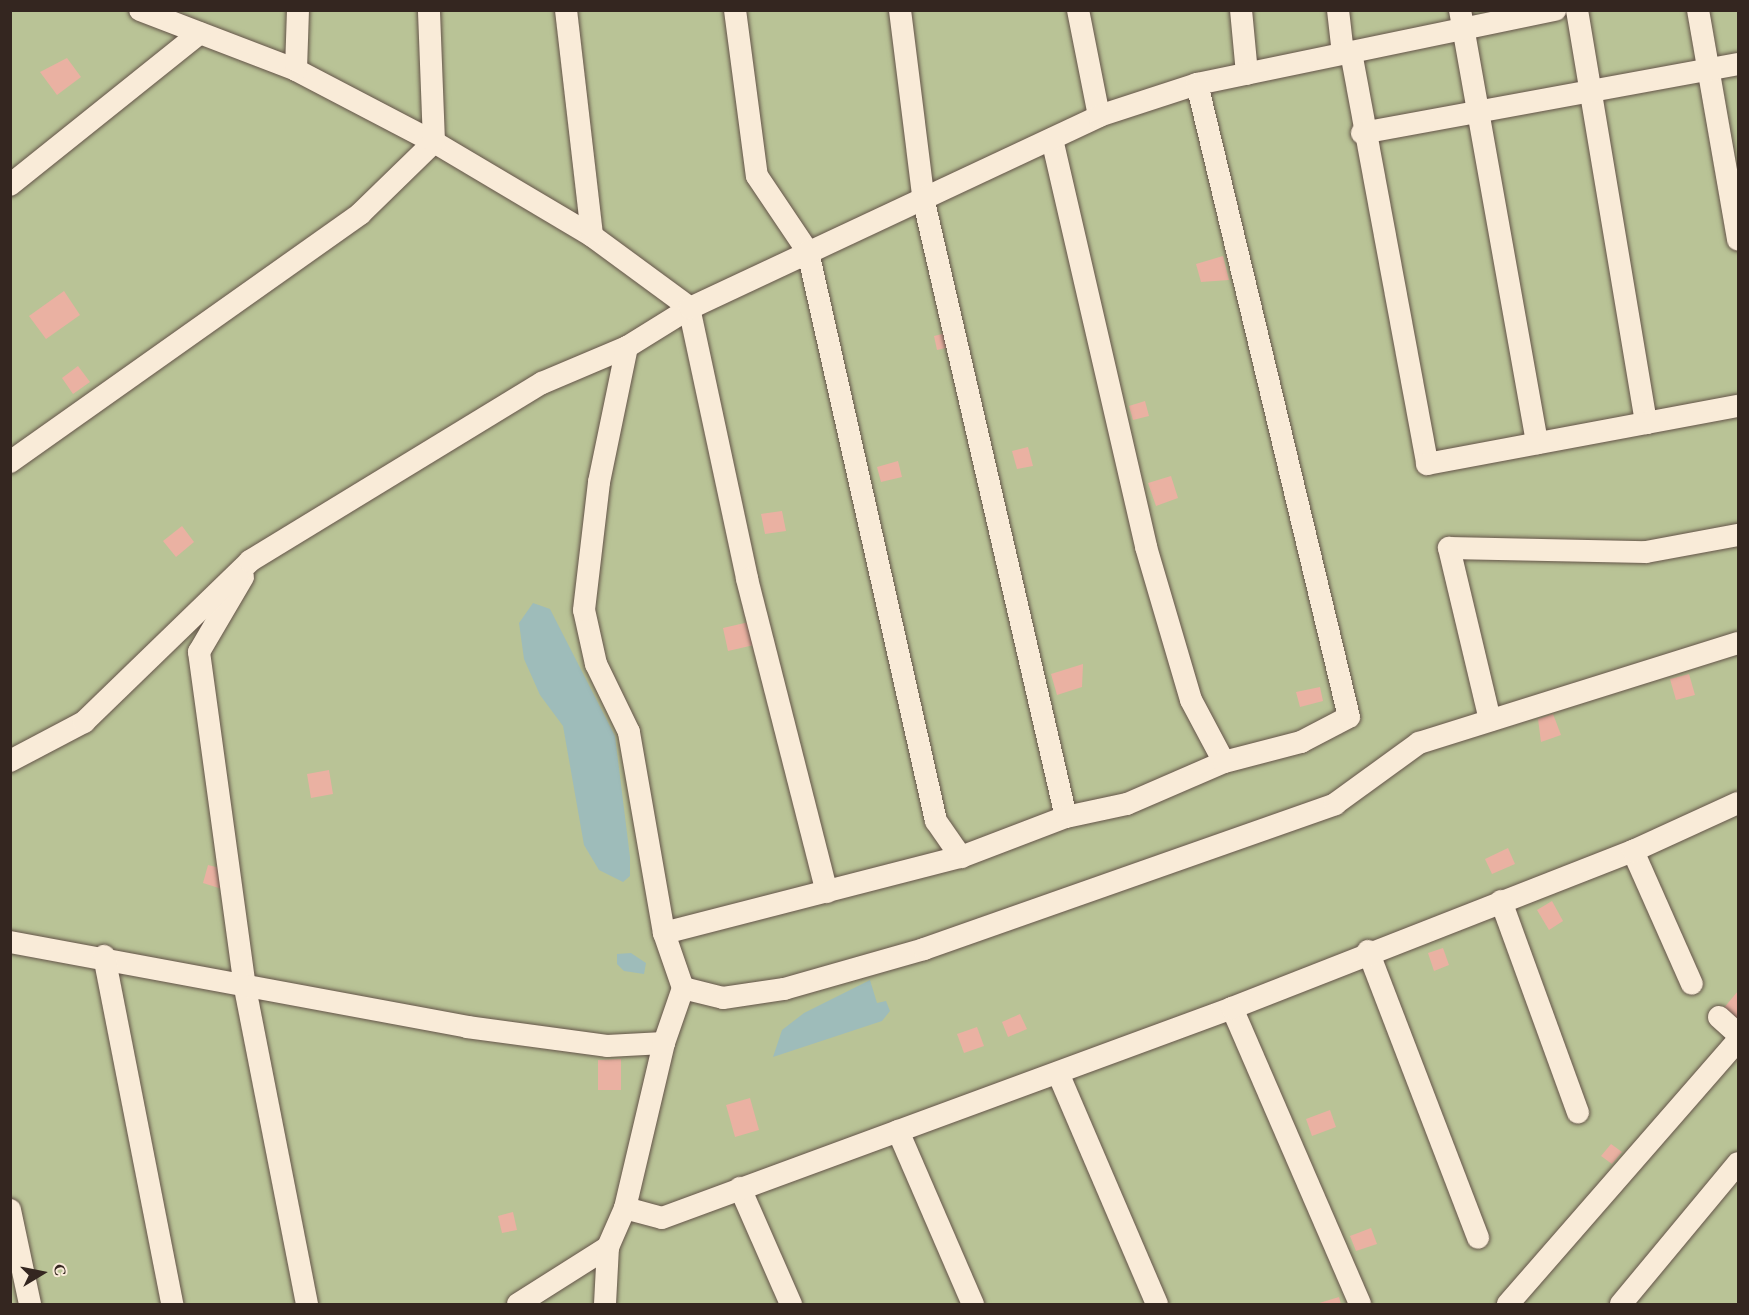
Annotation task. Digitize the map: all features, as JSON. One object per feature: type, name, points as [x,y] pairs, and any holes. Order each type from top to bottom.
[{"type":"street","points":[[296,70],[298,10]]},
{"type":"street","points":[[10,462],[360,214],[434,142],[429,10]]},
{"type":"street","points":[[566,10],[592,236]]},
{"type":"street","points":[[735,10],[757,176],[808,252],[936,821],[961,857]]},
{"type":"street","points":[[900,10],[924,202],[1066,817]]},
{"type":"street","points":[[1077,10],[1099,116]]},
{"type":"street","points":[[1241,10],[1247,74]]},
{"type":"street","points":[[1338,10],[1427,464],[1738,406]]},
{"type":"street","points":[[1460,10],[1461,33],[1537,443]]},
{"type":"street","points":[[10,761],[84,722],[250,561],[542,383],[627,347],[690,310],[808,252],[924,202],[1099,116],[1197,84],[1347,53],[1461,33],[1555,10]]},
{"type":"street","points":[[1577,10],[1646,423]]},
{"type":"street","points":[[1698,10],[1738,240]]},
{"type":"street","points":[[142,11],[296,70],[434,142],[592,236],[690,310],[747,579],[827,892]]},
{"type":"street","points":[[10,184],[200,33]]},
{"type":"street","points":[[1362,133],[1738,64]]},
{"type":"street","points":[[664,933],[961,857],[1066,817],[1127,804],[1224,762],[1301,742],[1349,717],[1197,84]]},
{"type":"street","points":[[1052,139],[1146,547],[1191,700],[1224,762]]},
{"type":"street","points":[[605,1305],[608,1247],[625,1208],[664,1043],[683,987],[664,933],[629,732],[596,664],[584,610],[599,482],[627,347]]},
{"type":"street","points":[[1490,720],[1449,548],[1646,552],[1738,535]]},
{"type":"street","points":[[250,561],[199,652],[246,988],[306,1305]]},
{"type":"street","points":[[683,987],[723,998],[784,989],[924,949],[1335,804],[1419,743],[1738,646]]},
{"type":"street","points":[[625,1208],[662,1218],[1232,1008],[1368,951],[1633,851],[1738,803]]},
{"type":"street","points":[[1633,851],[1692,984]]},
{"type":"street","points":[[1501,901],[1578,1112]]},
{"type":"street","points":[[10,942],[104,956],[246,988],[607,1046],[664,1043]]},
{"type":"street","points":[[1368,951],[1478,1238]]},
{"type":"street","points":[[104,956],[172,1305]]},
{"type":"street","points":[[1232,1008],[1360,1304]]},
{"type":"street","points":[[1719,1017],[1738,1034]]},
{"type":"street","points":[[1508,1305],[1738,1040]]},
{"type":"street","points":[[1058,1073],[1157,1305]]},
{"type":"street","points":[[898,1131],[973,1305]]},
{"type":"street","points":[[1621,1305],[1738,1163]]},
{"type":"street","points":[[740,1188],[791,1305]]},
{"type":"street","points":[[10,1210],[30,1305]]},
{"type":"street","points":[[518,1305],[608,1247]]},
{"type":"green space","points":[[11,11],[1738,11],[1738,1304],[11,1304]]},
{"type":"water","points":[[533,603],[550,609],[615,736],[630,857],[630,876],[623,882],[599,870],[584,845],[563,726],[540,695],[524,659],[519,623]]},
{"type":"water","points":[[631,953],[646,963],[644,974],[624,971],[617,964],[617,954]]},
{"type":"water","points":[[870,980],[877,1003],[886,1001],[890,1011],[882,1021],[773,1057],[782,1030],[804,1013]]},
{"type":"building","points":[[67,58],[81,77],[57,95],[40,72]]},
{"type":"building","points":[[1223,256],[1229,280],[1201,282],[1196,264]]},
{"type":"building","points":[[64,291],[80,315],[46,339],[29,316]]},
{"type":"building","points":[[950,332],[954,346],[937,350],[934,336]]},
{"type":"building","points":[[78,366],[90,382],[73,394],[62,378]]},
{"type":"building","points":[[1145,401],[1149,416],[1133,420],[1129,406]]},
{"type":"building","points":[[1028,447],[1033,466],[1017,469],[1012,451]]},
{"type":"building","points":[[898,461],[902,477],[881,482],[877,467]]},
{"type":"building","points":[[1171,476],[1178,498],[1156,506],[1148,483]]},
{"type":"building","points":[[782,511],[786,531],[765,534],[761,514]]},
{"type":"building","points":[[182,526],[194,542],[176,557],[163,541]]},
{"type":"building","points":[[749,622],[754,645],[728,651],[723,628]]},
{"type":"building","points":[[1083,664],[1082,687],[1057,695],[1051,674]]},
{"type":"building","points":[[1689,674],[1695,695],[1676,700],[1670,679]]},
{"type":"building","points":[[1320,687],[1323,701],[1300,707],[1296,692]]},
{"type":"building","points":[[1553,714],[1561,735],[1541,742],[1538,719]]},
{"type":"building","points":[[329,770],[333,794],[311,798],[307,774]]},
{"type":"building","points":[[1508,848],[1515,864],[1492,874],[1485,859]]},
{"type":"building","points":[[208,865],[228,870],[222,889],[203,883]]},
{"type":"building","points":[[1552,901],[1563,921],[1549,930],[1537,910]]},
{"type":"building","points":[[1443,948],[1449,965],[1434,971],[1428,953]]},
{"type":"building","points":[[1738,991],[1738,1022],[1723,1009]]},
{"type":"building","points":[[1020,1014],[1027,1029],[1008,1037],[1002,1022]]},
{"type":"building","points":[[977,1027],[984,1046],[964,1053],[957,1034]]},
{"type":"building","points":[[621,1059],[621,1090],[598,1090],[598,1060]]},
{"type":"building","points":[[750,1098],[759,1130],[735,1137],[726,1105]]},
{"type":"building","points":[[1330,1110],[1336,1127],[1312,1136],[1306,1119]]},
{"type":"building","points":[[1611,1144],[1622,1152],[1612,1164],[1601,1156]]},
{"type":"building","points":[[513,1212],[517,1230],[502,1233],[498,1216]]},
{"type":"building","points":[[1371,1228],[1377,1244],[1356,1251],[1350,1236]]},
{"type":"building","points":[[1339,1297],[1341,1304],[1316,1304]]}]
